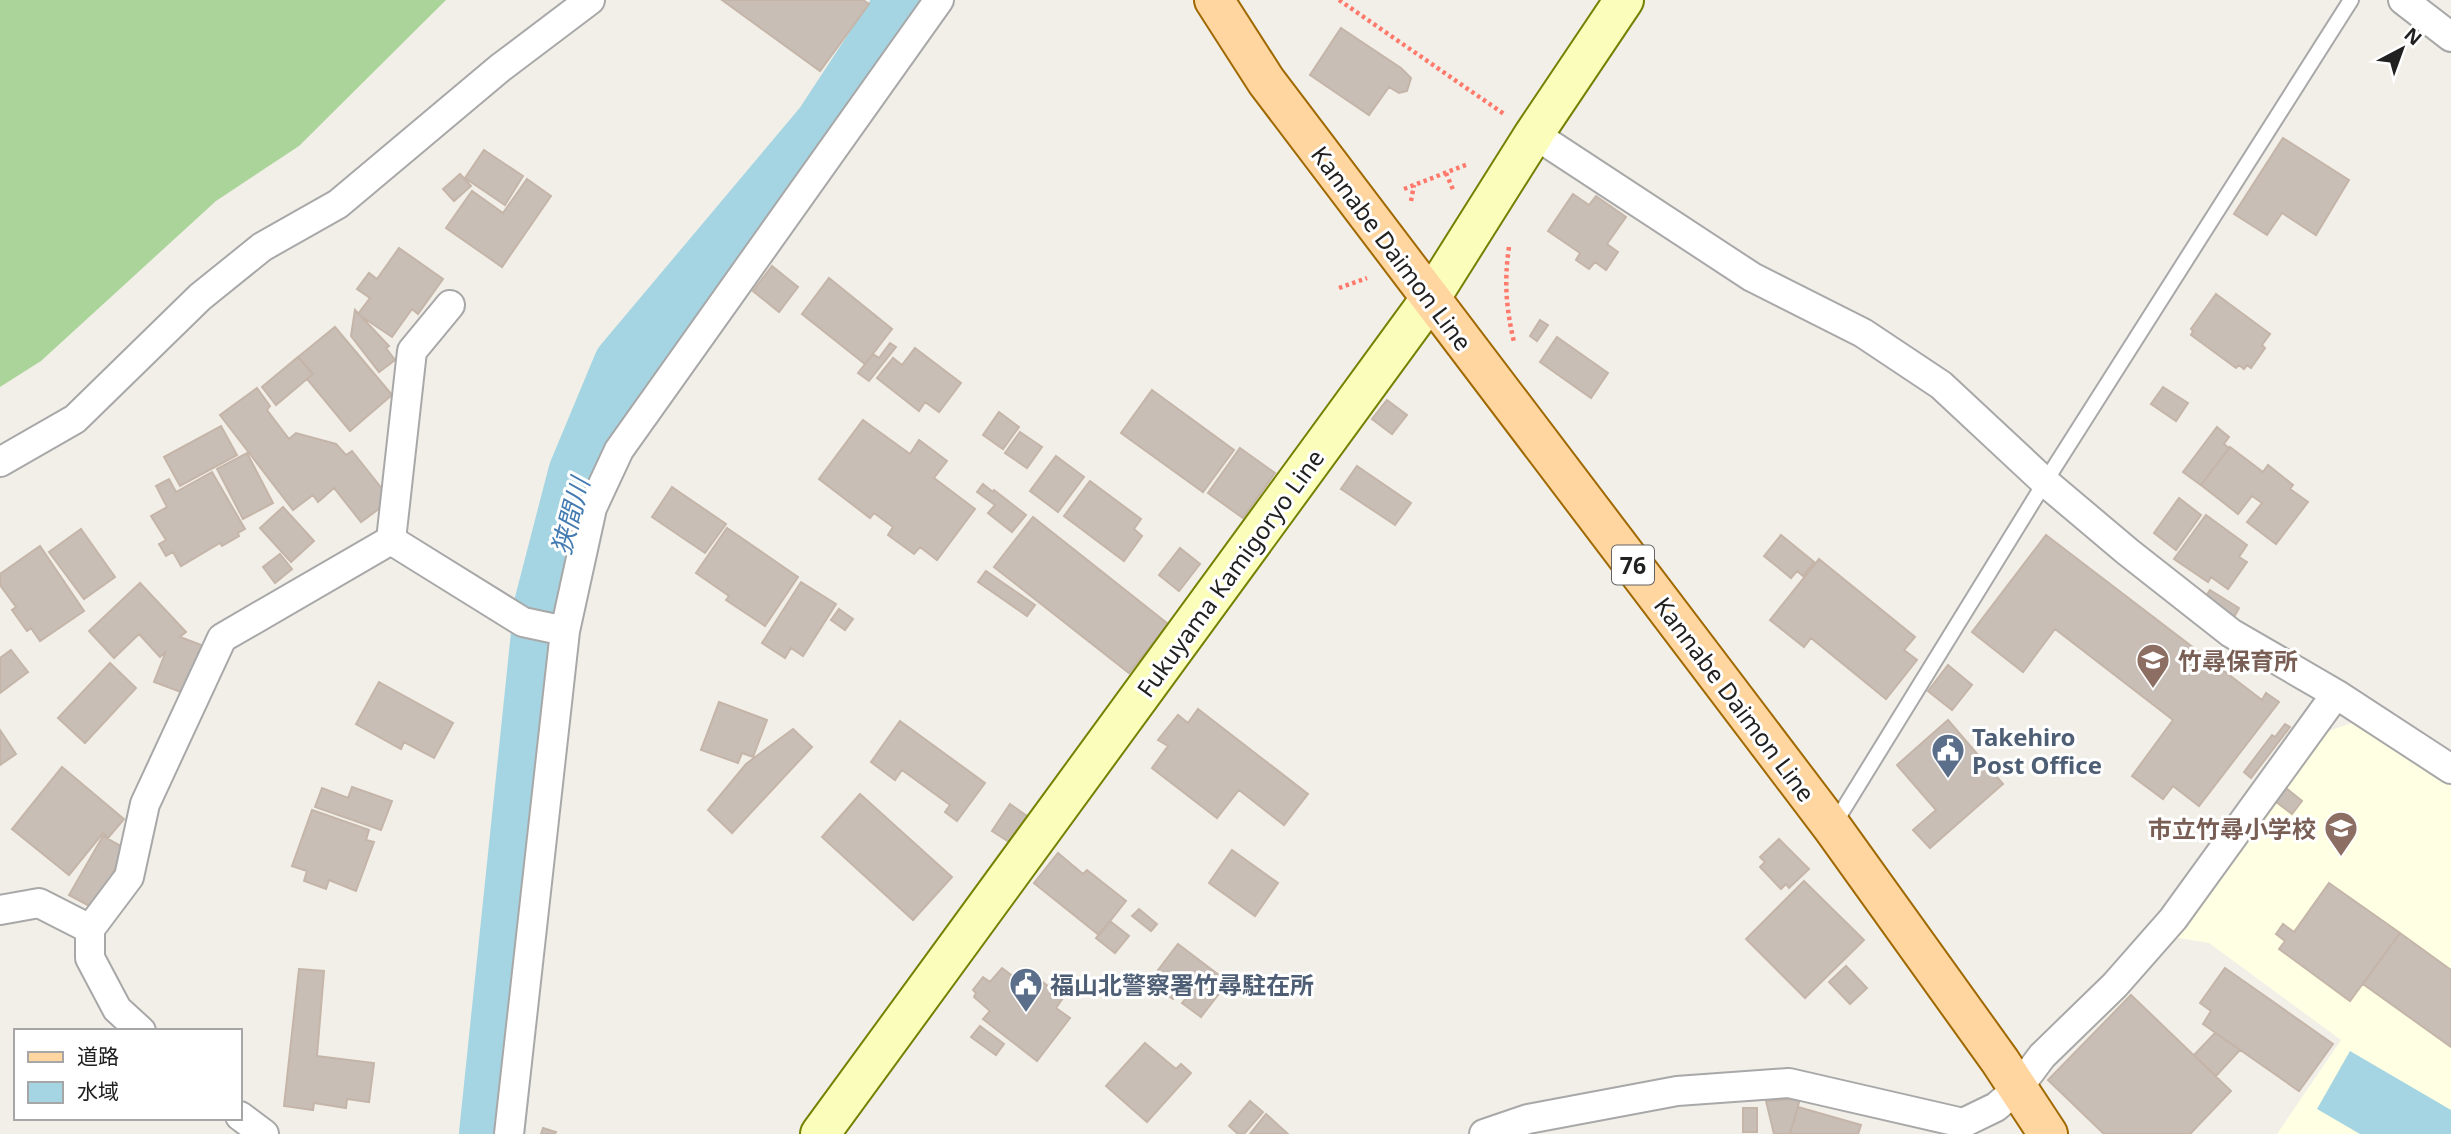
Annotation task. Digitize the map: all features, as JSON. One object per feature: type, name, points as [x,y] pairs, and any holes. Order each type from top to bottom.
[{"type":"main road","name":"Kannabe Daimon Line","points":[[1214,0],[1266,81],[1832,827],[2048,1134]]},
{"type":"main road","name":"Fukuyama Kamigoryo Line","points":[[820,1134],[1430,299],[1534,134],[1624,0]]},
{"type":"street","points":[[0,462],[75,419],[201,297],[262,247],[338,204],[500,68],[590,0]]},
{"type":"street","points":[[509,1134],[565,631],[592,508],[619,450],[939,0]]},
{"type":"street","points":[[2403,0],[2451,37]]},
{"type":"street","points":[[1534,134],[1752,277],[1863,333],[1941,385],[2045,482],[2231,633],[2336,694],[2451,769]]},
{"type":"street","points":[[391,540],[412,351],[450,305]]},
{"type":"street","points":[[391,540],[523,622],[565,631]]},
{"type":"street","points":[[139,1029],[117,1009],[90,958],[90,929],[129,877],[145,804],[222,638],[391,540]]},
{"type":"street","points":[[1484,1134],[1528,1119],[1677,1091],[1789,1083],[1963,1123],[1996,1107],[2018,1088],[2042,1056],[2115,985],[2173,919],[2336,694]]},
{"type":"street","points":[[0,910],[40,903],[90,929]]},
{"type":"street","points":[[242,1118],[264,1134]]},
{"type":"lane","points":[[1832,827],[2045,482],[2351,0]]},
{"type":"path","points":[[1339,0],[1534,134]]},
{"type":"path","points":[[1404,189],[1470,163]]},
{"type":"path","points":[[1446,173],[1457,199]]},
{"type":"path","points":[[1411,201],[1414,185]]},
{"type":"path","points":[[1510,243],[1506,271],[1507,310],[1514,342]]},
{"type":"path","points":[[1339,288],[1367,278]]},
{"type":"shaded area","name":"市立竹尋小学校","points":[[2361,720],[2451,778],[2451,1134],[2277,1134],[2341,1040],[2209,943],[2173,937],[2320,734]]},
{"type":"green space","points":[[0,0],[446,0],[299,146],[216,201],[41,361],[0,387]]},
{"type":"water","points":[[2350,1051],[2451,1110],[2451,1134],[2360,1134],[2317,1109]]},
{"type":"building","points":[[722,0],[863,0],[869,4],[820,71]]},
{"type":"building","points":[[1341,28],[1401,68],[1411,78],[1407,91],[1399,93],[1389,87],[1369,115],[1310,75]]},
{"type":"building","points":[[2283,138],[2349,180],[2316,235],[2282,213],[2267,235],[2234,214]]},
{"type":"building","points":[[484,150],[523,176],[505,205],[465,178]]},
{"type":"building","points":[[460,174],[471,186],[454,201],[443,189]]},
{"type":"building","points":[[527,179],[551,196],[502,267],[446,228],[472,191],[503,213]]},
{"type":"building","points":[[1573,194],[1589,205],[1596,196],[1626,217],[1607,244],[1618,252],[1606,270],[1595,262],[1589,269],[1576,260],[1580,253],[1548,231]]},
{"type":"building","points":[[399,248],[443,279],[418,314],[412,309],[392,337],[358,314],[370,298],[357,289],[369,273],[377,279]]},
{"type":"building","points":[[772,266],[798,287],[779,312],[753,291]]},
{"type":"building","points":[[829,278],[892,329],[865,364],[802,314]]},
{"type":"building","points":[[2216,294],[2270,334],[2262,345],[2265,348],[2251,368],[2247,365],[2244,369],[2239,365],[2236,368],[2191,335],[2191,329]]},
{"type":"building","points":[[355,310],[389,346],[386,348],[395,360],[379,372],[351,336]]},
{"type":"building","points":[[1540,320],[1548,325],[1537,341],[1530,336]]},
{"type":"building","points":[[335,327],[392,395],[350,431],[307,379],[313,374],[298,357]]},
{"type":"building","points":[[1557,337],[1608,373],[1591,398],[1540,362]]},
{"type":"building","points":[[890,343],[896,347],[869,381],[858,373],[873,354],[879,358]]},
{"type":"building","points":[[915,348],[961,383],[939,412],[925,402],[919,411],[877,378],[893,358],[902,365]]},
{"type":"building","points":[[298,357],[313,374],[276,405],[262,387]]},
{"type":"building","points":[[2163,387],[2188,403],[2176,421],[2151,404]]},
{"type":"building","points":[[257,388],[270,406],[267,410],[289,439],[296,433],[336,444],[346,455],[352,451],[391,500],[361,522],[334,488],[318,502],[313,495],[293,510],[220,415]]},
{"type":"building","points":[[1152,390],[1234,450],[1203,492],[1121,433]]},
{"type":"building","points":[[1387,400],[1407,415],[1392,434],[1372,419]]},
{"type":"building","points":[[999,412],[1019,427],[1003,449],[983,435]]},
{"type":"building","points":[[863,420],[910,454],[919,440],[947,461],[934,478],[975,509],[937,560],[920,547],[914,554],[888,535],[893,527],[874,513],[870,518],[819,479]]},
{"type":"building","points":[[221,426],[237,455],[180,486],[164,457]]},
{"type":"building","points":[[2217,427],[2229,437],[2224,444],[2229,448],[2201,485],[2183,472]]},
{"type":"building","points":[[1020,432],[1042,447],[1027,468],[1005,453]]},
{"type":"building","points":[[2230,447],[2263,472],[2268,465],[2293,485],[2290,489],[2308,502],[2276,544],[2247,522],[2262,503],[2252,496],[2238,514],[2201,485]]},
{"type":"building","points":[[1240,448],[1275,473],[1243,518],[1208,493]]},
{"type":"building","points":[[247,453],[273,503],[243,519],[217,469]]},
{"type":"building","points":[[1056,456],[1084,477],[1058,512],[1030,491]]},
{"type":"building","points":[[1357,466],[1411,503],[1395,525],[1341,489]]},
{"type":"building","points":[[212,472],[245,529],[222,546],[220,543],[181,566],[173,552],[166,556],[159,544],[166,540],[151,516],[167,507],[156,486],[169,479],[176,492]]},
{"type":"building","points":[[1090,481],[1141,519],[1134,529],[1142,536],[1124,561],[1064,516]]},
{"type":"building","points":[[983,484],[1026,515],[1012,532],[988,513],[995,505],[977,492]]},
{"type":"building","points":[[672,487],[726,524],[705,553],[652,517]]},
{"type":"building","points":[[2179,498],[2201,515],[2176,550],[2154,533]]},
{"type":"building","points":[[283,507],[314,541],[291,562],[260,528]]},
{"type":"building","points":[[2206,515],[2247,545],[2239,557],[2247,562],[2228,589],[2211,577],[2208,582],[2174,559]]},
{"type":"building","points":[[1033,517],[1168,624],[1129,673],[994,567]]},
{"type":"building","points":[[727,528],[798,577],[765,626],[726,600],[729,596],[696,573]]},
{"type":"building","points":[[81,529],[115,577],[84,599],[49,552]]},
{"type":"building","points":[[1781,535],[1814,562],[1803,576],[1797,571],[1791,578],[1764,556]]},
{"type":"building","points":[[2046,535],[2262,700],[2266,693],[2279,702],[2199,806],[2173,786],[2163,799],[2132,776],[2173,720],[2055,629],[2023,672],[1972,632]]},
{"type":"building","points":[[40,546],[84,611],[40,641],[31,628],[27,631],[12,610],[16,607],[0,585],[0,574]]},
{"type":"building","points":[[1180,548],[1200,564],[1179,591],[1159,575]]},
{"type":"building","points":[[280,554],[292,569],[275,583],[263,567]]},
{"type":"building","points":[[1819,559],[1915,637],[1904,650],[1917,660],[1886,699],[1811,638],[1804,647],[1770,620]]},
{"type":"building","points":[[986,571],[1035,605],[1027,616],[978,582]]},
{"type":"building","points":[[801,582],[836,604],[803,656],[791,648],[785,658],[762,643]]},
{"type":"building","points":[[140,583],[186,632],[180,637],[204,646],[186,694],[154,682],[166,651],[160,657],[139,634],[114,658],[89,631]]},
{"type":"building","points":[[2210,590],[2239,608],[2234,617],[2205,598]]},
{"type":"building","points":[[839,609],[853,619],[845,630],[831,620]]},
{"type":"building","points":[[11,650],[28,672],[0,693],[0,658]]},
{"type":"building","points":[[110,663],[136,688],[85,743],[58,718]]},
{"type":"building","points":[[1948,665],[1972,685],[1952,710],[1928,691]]},
{"type":"building","points":[[379,682],[453,723],[434,758],[404,742],[401,749],[356,724]]},
{"type":"building","points":[[719,702],[767,720],[753,757],[742,753],[738,763],[701,750]]},
{"type":"building","points":[[1198,709],[1308,794],[1284,825],[1239,790],[1217,818],[1152,768],[1168,746],[1158,740],[1178,715],[1188,723]]},
{"type":"building","points":[[1948,720],[2003,784],[1930,848],[1913,830],[1936,810],[1897,765]]},
{"type":"building","points":[[900,721],[985,783],[957,821],[945,812],[950,805],[902,770],[895,780],[871,762]]},
{"type":"building","points":[[2285,724],[2290,727],[2251,778],[2244,772],[2272,735],[2275,737]]},
{"type":"building","points":[[793,729],[812,747],[732,833],[708,810],[746,764]]},
{"type":"building","points":[[0,730],[16,754],[0,765]]},
{"type":"building","points":[[62,767],[124,819],[108,838],[103,833],[69,875],[12,829]]},
{"type":"building","points":[[352,787],[392,801],[381,830],[315,807],[322,788],[348,798]]},
{"type":"building","points":[[2286,788],[2302,801],[2292,814],[2275,801]]},
{"type":"building","points":[[860,794],[952,877],[913,920],[822,837]]},
{"type":"building","points":[[1010,804],[1027,816],[1009,842],[992,831]]},
{"type":"building","points":[[312,810],[369,830],[366,840],[374,842],[356,891],[329,880],[326,889],[304,881],[307,871],[292,866]]},
{"type":"building","points":[[103,836],[126,849],[93,908],[69,895]]},
{"type":"building","points":[[1779,839],[1809,869],[1789,888],[1786,884],[1781,889],[1760,867],[1765,862],[1760,857]]},
{"type":"building","points":[[1232,850],[1278,883],[1255,916],[1209,883]]},
{"type":"building","points":[[1058,853],[1083,874],[1087,870],[1126,901],[1099,935],[1034,883]]},
{"type":"building","points":[[1804,881],[1864,940],[1805,998],[1746,939]]},
{"type":"building","points":[[2329,883],[2400,933],[2350,1001],[2279,949],[2285,941],[2276,934],[2283,924],[2294,932]]},
{"type":"building","points":[[1139,909],[1157,924],[1151,931],[1132,916]]},
{"type":"building","points":[[1110,921],[1129,936],[1115,953],[1096,938]]},
{"type":"building","points":[[2400,933],[2451,970],[2451,1047],[2363,984]]},
{"type":"building","points":[[1178,944],[1228,982],[1201,1017],[1182,1003],[1187,997],[1179,991],[1173,999],[1149,982]]},
{"type":"building","points":[[1846,966],[1867,988],[1850,1004],[1829,982]]},
{"type":"building","name":"福山北警察署竹尋駐在所","points":[[1002,968],[1032,991],[1040,980],[1063,998],[1056,1008],[1070,1018],[1037,1061],[983,1019],[990,1011],[974,997],[976,993],[973,990],[983,977],[990,982]]},
{"type":"building","points":[[2225,968],[2333,1044],[2299,1091],[2203,1024],[2211,1011],[2200,1003]]},
{"type":"building","points":[[299,969],[324,971],[317,1056],[374,1063],[369,1102],[347,1099],[346,1108],[314,1103],[313,1110],[284,1106]]},
{"type":"building","points":[[2131,995],[2231,1091],[2190,1134],[2104,1134],[2048,1080]]},
{"type":"building","points":[[980,1026],[1004,1044],[996,1055],[971,1037]]},
{"type":"building","points":[[2215,1033],[2240,1050],[2216,1076],[2194,1055]]},
{"type":"building","points":[[1145,1043],[1176,1069],[1181,1064],[1191,1073],[1147,1122],[1106,1086]]},
{"type":"building","points":[[1800,1099],[1790,1134],[1774,1134],[1766,1101]]},
{"type":"building","points":[[1250,1101],[1263,1112],[1244,1134],[1238,1134],[1229,1126]]},
{"type":"building","points":[[1798,1107],[1861,1125],[1858,1134],[1790,1134]]},
{"type":"building","points":[[1743,1108],[1757,1108],[1757,1132],[1743,1132]]},
{"type":"building","points":[[1266,1114],[1288,1134],[1250,1134]]},
{"type":"building","points":[[543,1128],[556,1132],[541,1134]]},
{"type":"waterway","name":"狭間川","points":[[492,1134],[547,605],[581,474],[626,366],[826,128],[910,0]]},
{"type":"place","name":"竹尋保育所","points":[[2153,690]]},
{"type":"place","name":"Takehiro Post Office","points":[[1948,780]]},
{"type":"place","name":"市立竹尋小学校","points":[[2341,858]]},
{"type":"place","name":"福山北警察署竹尋駐在所","points":[[1026,1014]]}]
